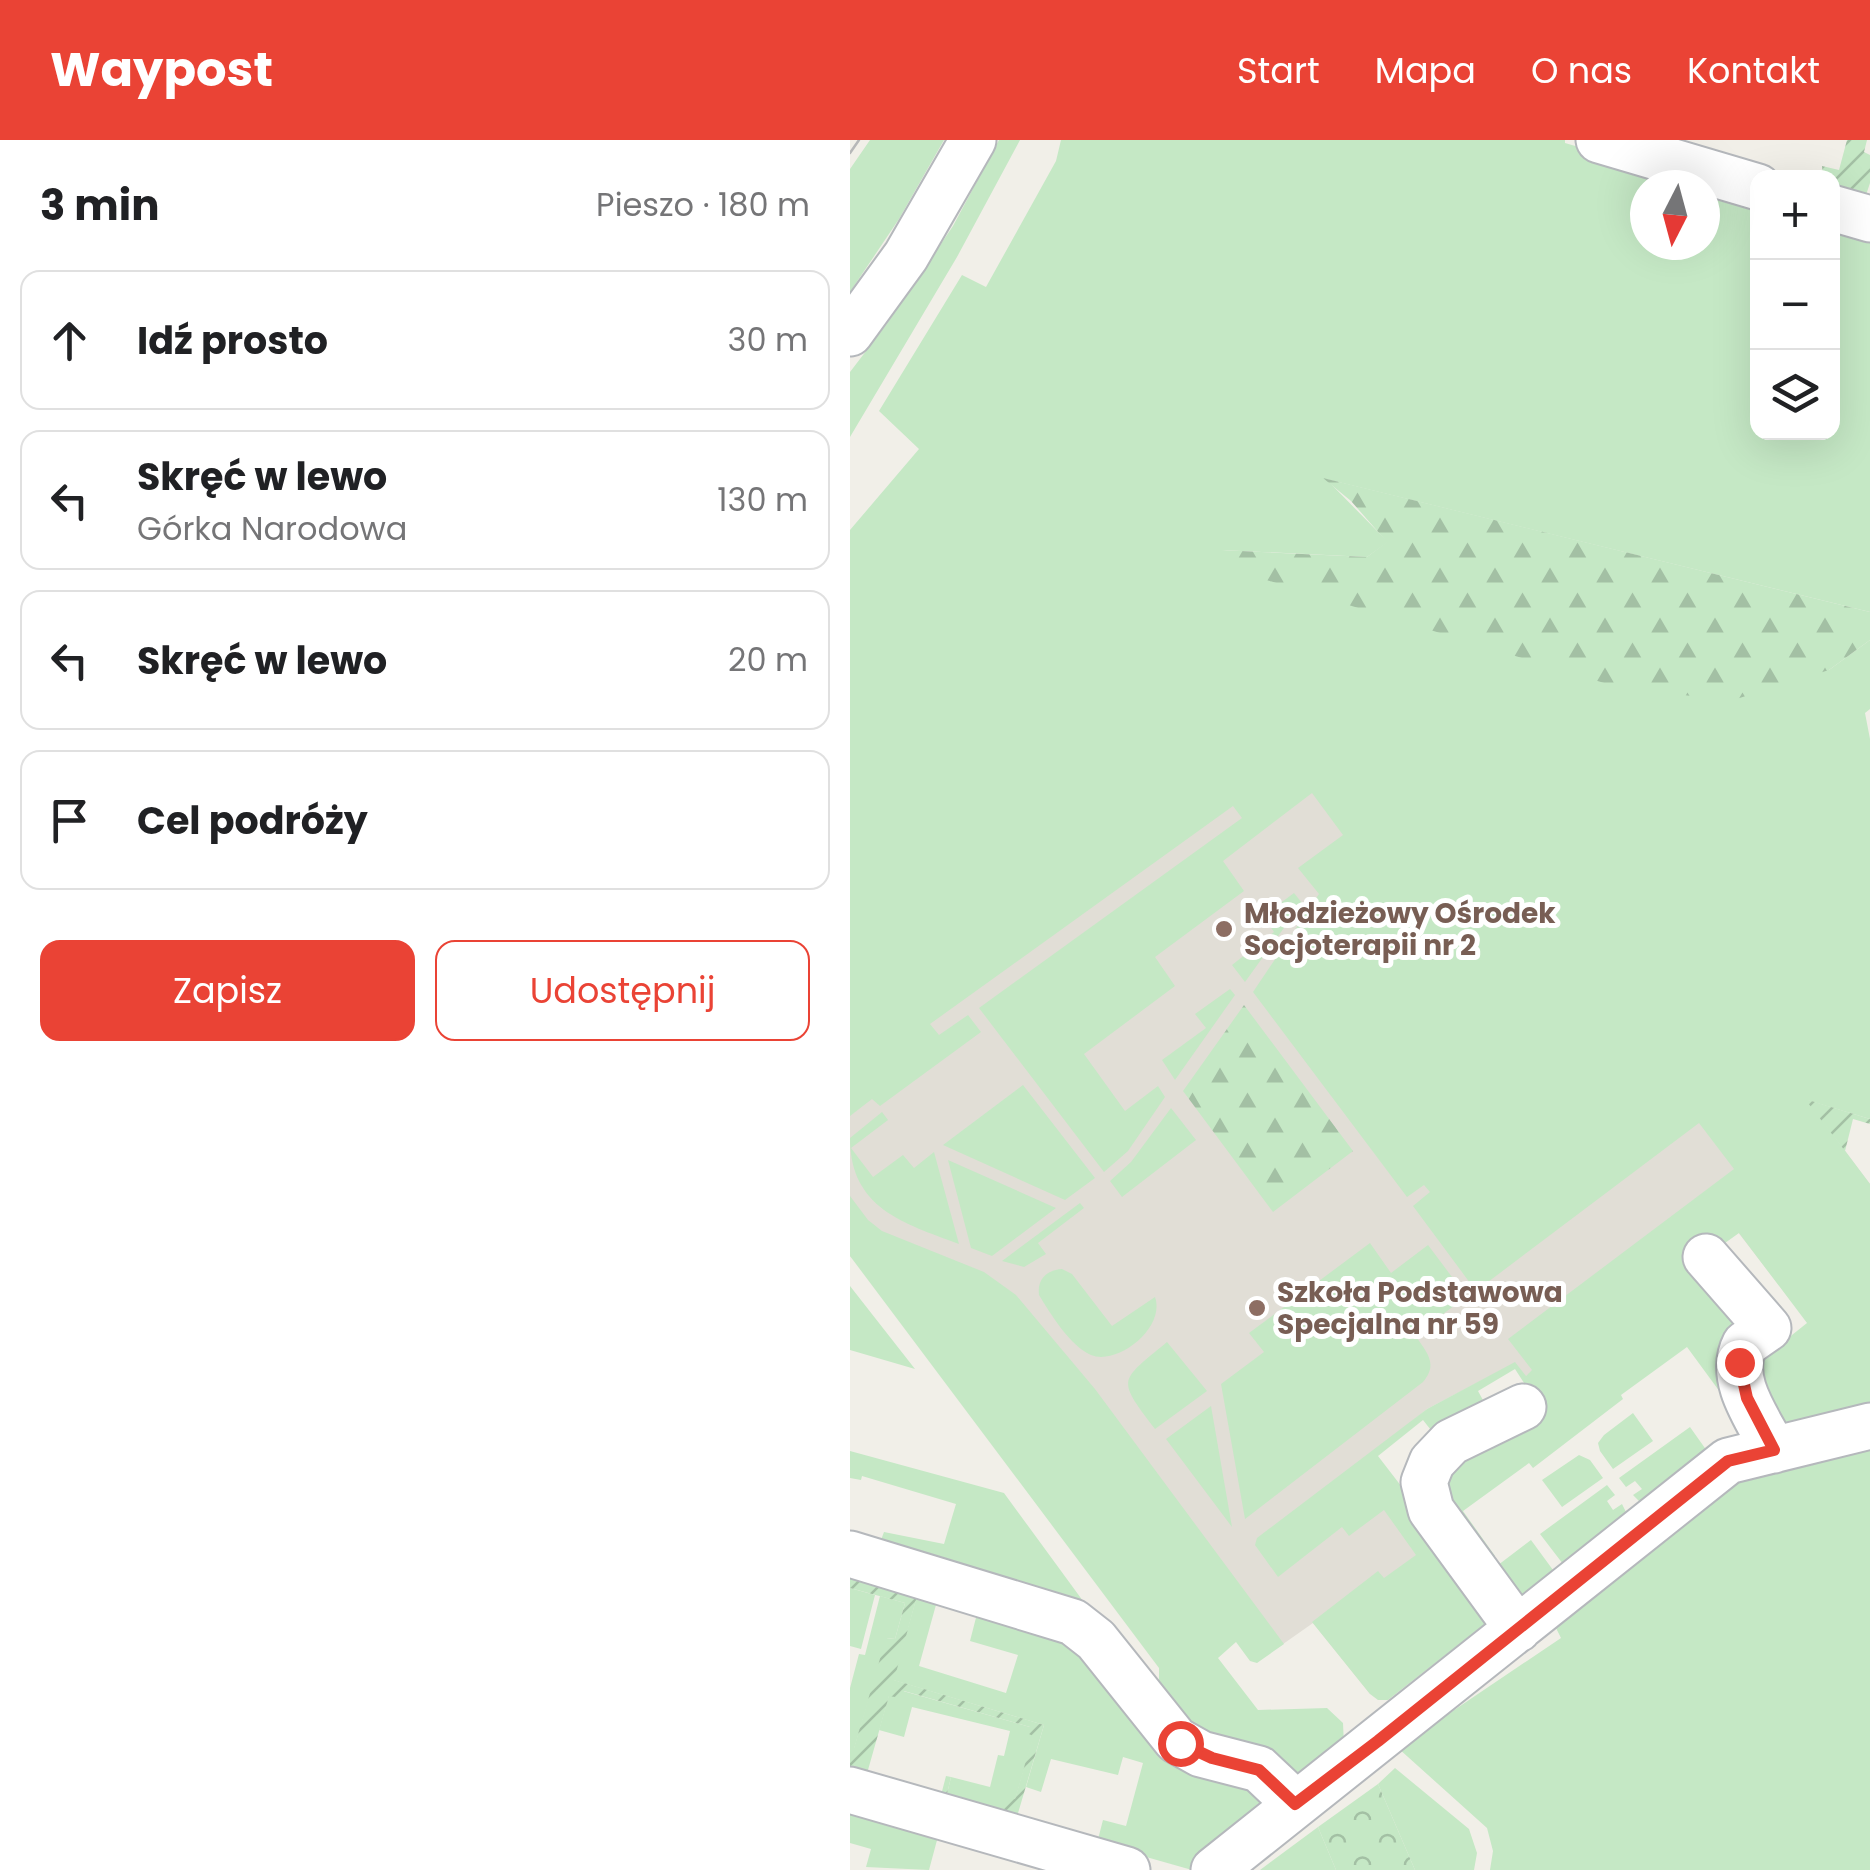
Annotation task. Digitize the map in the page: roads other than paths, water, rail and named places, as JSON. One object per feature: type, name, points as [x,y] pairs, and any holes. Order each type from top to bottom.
[{"type":"street","points":[[850,333],[906,256],[973,140]]},
{"type":"street","points":[[1599,140],[1750,184]]},
{"type":"street","points":[[1840,210],[1870,219]]},
{"type":"street","points":[[1706,1258],[1768,1328],[1744,1344],[1740,1371],[1747,1398],[1774,1450]]},
{"type":"street","points":[[1518,1629],[1431,1510],[1424,1482],[1432,1462],[1447,1445],[1522,1407]]},
{"type":"street","points":[[1214,1870],[1728,1461],[1870,1426]]},
{"type":"street","points":[[850,1554],[1073,1622],[1096,1640],[1176,1740],[1201,1754],[1259,1770],[1295,1804]]},
{"type":"street","points":[[850,1790],[1127,1870]]},
{"type":"tram line","points":[[850,153],[859,140]]},
{"type":"place","name":"Młodzieżowy Ośrodek Socjoterapii nr 2","points":[[1224,929]]},
{"type":"place","name":"Szkoła Podstawowa Specjalna nr 59","points":[[1257,1308]]}]
